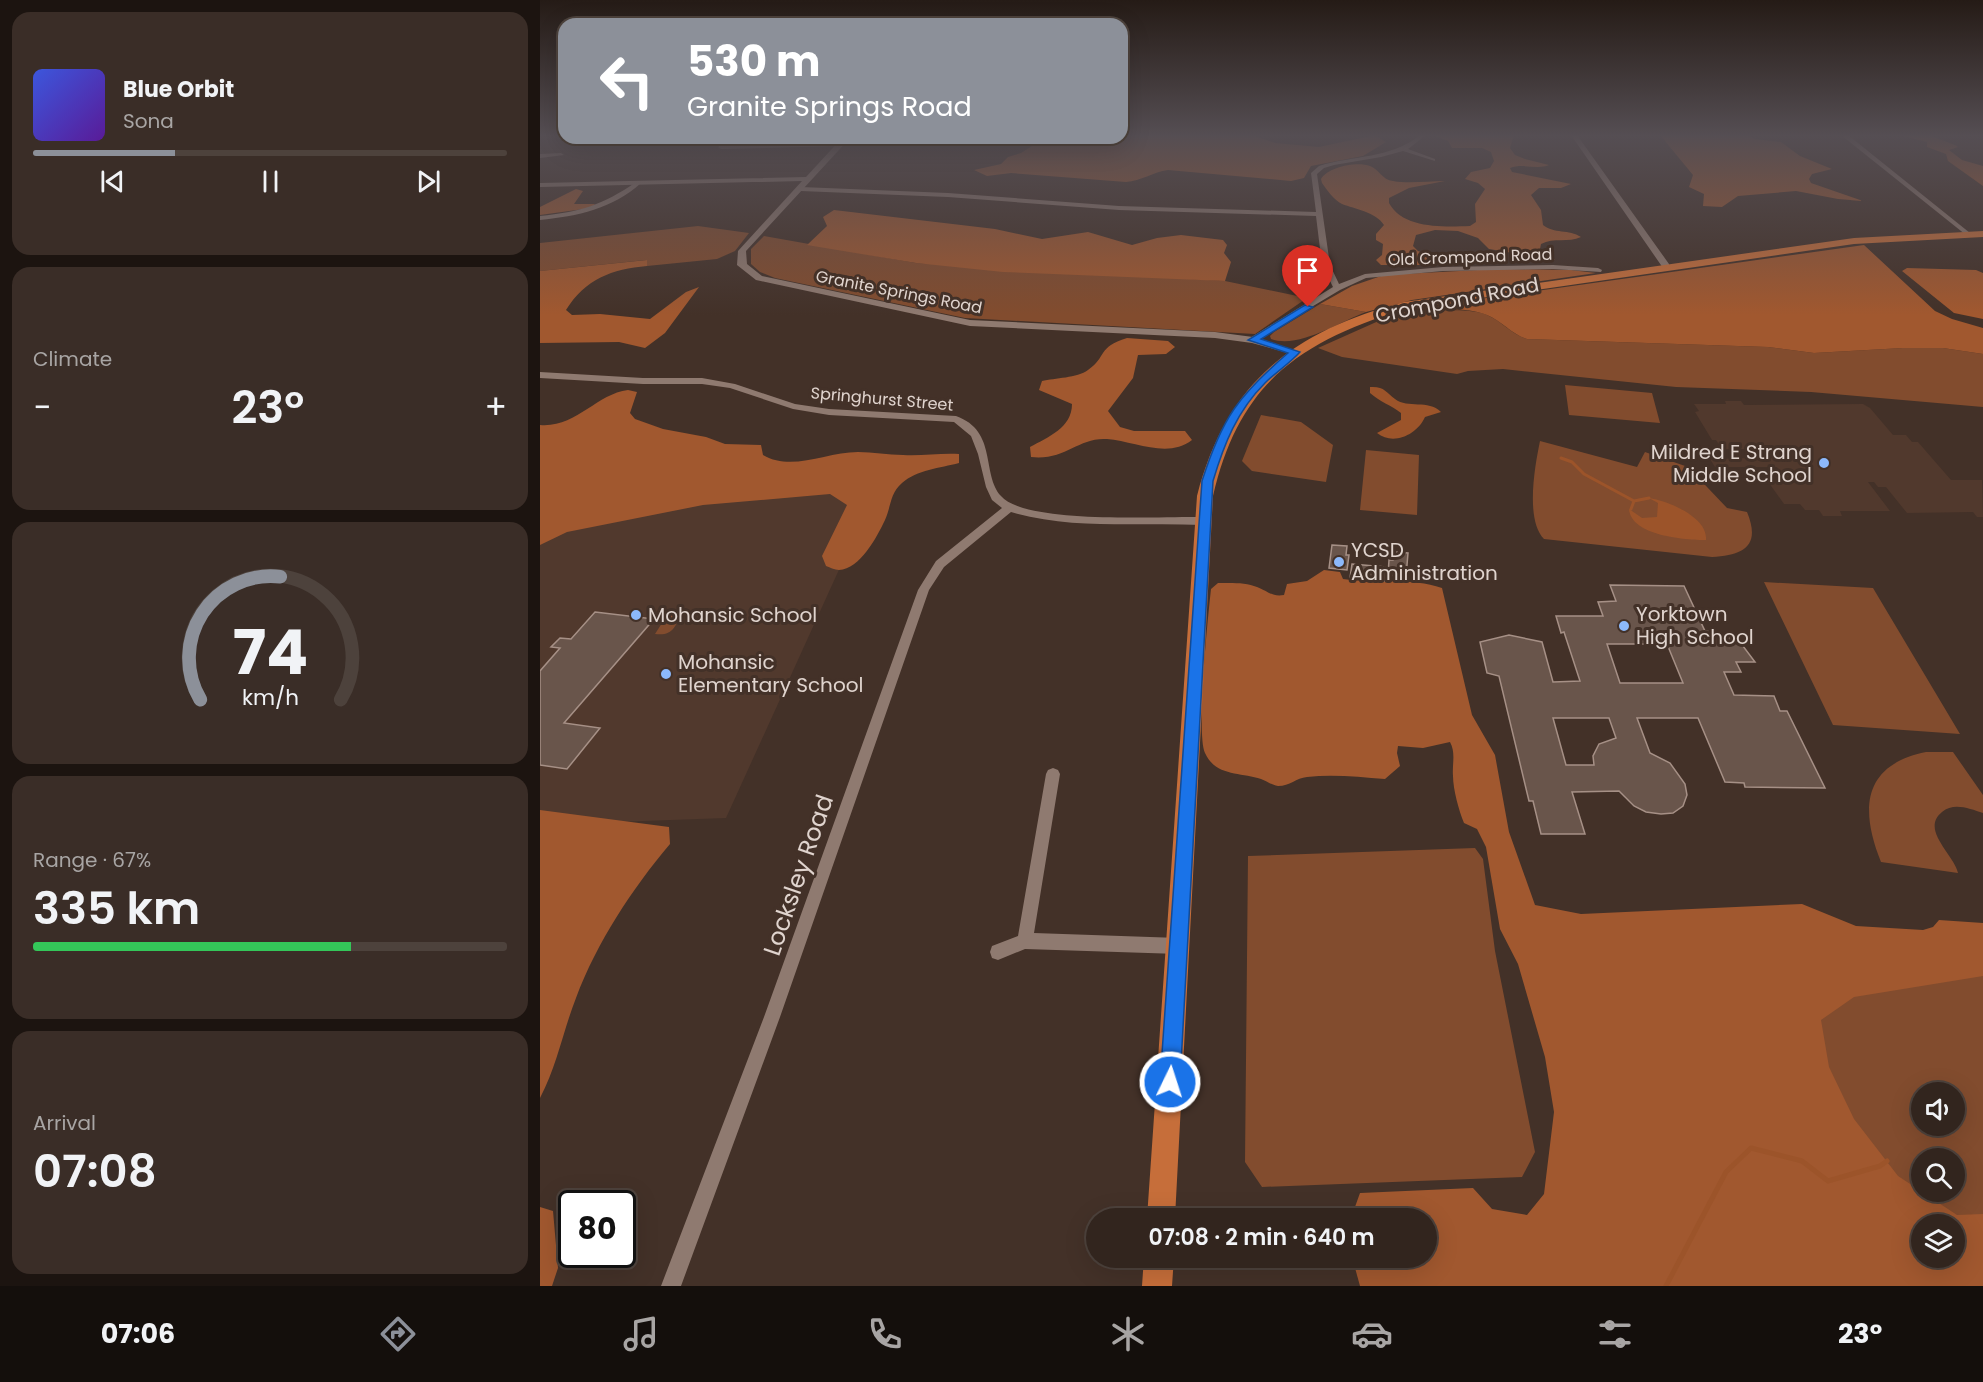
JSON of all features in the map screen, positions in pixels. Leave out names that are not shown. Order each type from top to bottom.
[{"type":"highway","name":"Crompond Road","points":[[1162,1208],[1203,521],[1210,467],[1227,426],[1248,395],[1295,352],[1344,326],[1404,306],[1666,266],[1854,241],[1983,234]]},
{"type":"highway","points":[[1157,1286],[1158,1268]]},
{"type":"street","points":[[540,218],[594,211],[622,195]]},
{"type":"street","name":"Granite Springs Road","points":[[795,195],[742,251],[742,265],[759,278],[970,323],[1215,335],[1253,340],[1295,352]]},
{"type":"street","points":[[948,195],[1119,208],[1318,214]]},
{"type":"street","points":[[1315,195],[1326,265],[1337,288]]},
{"type":"street","points":[[1616,195],[1666,266]]},
{"type":"street","points":[[1919,195],[1968,234]]},
{"type":"street","name":"Old Crompond Road","points":[[1253,340],[1337,288],[1365,276],[1401,271],[1553,267],[1598,270]]},
{"type":"street","name":"Springhurst Street","points":[[540,375],[643,381],[702,381],[732,386],[793,406],[829,412],[956,419],[969,425],[975,434],[982,449],[996,498],[1009,508]]},
{"type":"street","points":[[1009,508],[1041,517],[1203,521]]},
{"type":"street","name":"Locksley Road","points":[[671,1286],[772,1017],[924,590],[940,564],[1009,508]]},
{"type":"street","points":[[1025,941],[1053,774]]},
{"type":"street","points":[[998,952],[1025,941],[1179,946]]},
{"type":"shaded area","points":[[564,195],[580,195],[574,204],[595,204],[591,208],[540,215],[540,207]]},
{"type":"shaded area","points":[[1331,195],[1395,195],[1389,198],[1389,203],[1404,218],[1425,225],[1437,226],[1470,226],[1476,222],[1475,204],[1481,195],[1531,195],[1541,210],[1543,225],[1552,230],[1581,237],[1541,244],[1540,249],[1555,260],[1519,258],[1513,253],[1489,249],[1478,238],[1458,231],[1435,230],[1416,235],[1413,246],[1418,251],[1438,259],[1419,265],[1381,265],[1376,260],[1382,255],[1383,244],[1376,240],[1376,234],[1384,225],[1371,214],[1342,204]]},
{"type":"shaded area","points":[[1704,195],[1749,195],[1738,196],[1722,207],[1703,206]]},
{"type":"shaded area","points":[[1817,195],[1846,195],[1863,201]]},
{"type":"shaded area","points":[[834,210],[995,229],[1042,239],[1088,232],[1132,245],[1157,238],[1181,235],[1223,240],[1227,245],[1224,253],[1231,262],[1225,281],[1003,272],[916,263],[807,245],[827,226],[823,217]]},
{"type":"shaded area","points":[[698,226],[749,233],[735,251],[717,259],[647,266],[646,260],[540,271],[540,243]]},
{"type":"shaded area","points":[[764,236],[916,263],[1225,281],[1307,298],[1255,334],[965,318],[775,278],[760,272],[751,264],[751,249]]},
{"type":"shaded area","points":[[1864,245],[1935,311],[1952,319],[1983,328],[1983,354],[1943,348],[1814,353],[1768,347],[1527,339],[1487,315],[1476,312],[1452,309],[1392,315],[1458,302]]},
{"type":"shaded area","points":[[647,260],[647,266],[611,273],[591,283],[582,290],[566,310],[572,315],[600,314],[650,319],[686,292],[699,287],[665,333],[645,348],[619,342],[540,343],[540,271]]},
{"type":"shaded area","points":[[1907,268],[1976,270],[1983,273],[1983,319],[1954,313],[1902,271]]},
{"type":"shaded area","points":[[1497,269],[1571,270],[1596,273],[1412,300],[1366,312],[1320,304],[1352,286],[1384,275]]},
{"type":"shaded area","points":[[1320,304],[1366,312],[1306,337],[1282,341],[1271,339],[1270,336],[1274,332]]},
{"type":"shaded area","points":[[1427,311],[1473,311],[1493,318],[1527,339],[1768,347],[1814,353],[1943,348],[1983,354],[1983,407],[1811,392],[1676,387],[1503,369],[1457,374],[1342,357],[1318,348],[1392,315]]},
{"type":"shaded area","points":[[1127,338],[1168,341],[1175,347],[1166,354],[1138,355],[1133,378],[1108,411],[1120,427],[1134,431],[1185,431],[1192,440],[1183,445],[1162,449],[1117,440],[1097,439],[1053,456],[1031,457],[1030,447],[1058,431],[1071,412],[1072,404],[1039,390],[1042,381],[1083,373],[1098,361],[1111,345]]},
{"type":"shaded area","points":[[1565,385],[1652,393],[1660,423],[1569,415]]},
{"type":"shaded area","points":[[1370,387],[1382,389],[1400,402],[1430,406],[1441,412],[1425,417],[1416,429],[1404,437],[1390,439],[1383,437],[1377,433],[1401,420],[1401,413],[1370,393]]},
{"type":"shaded area","points":[[628,390],[637,392],[630,413],[635,419],[663,429],[706,437],[725,444],[761,445],[763,455],[774,460],[797,462],[858,452],[892,455],[959,454],[959,463],[922,472],[902,483],[895,491],[885,520],[867,551],[854,564],[839,570],[826,566],[822,556],[847,505],[830,494],[703,505],[567,532],[540,545],[540,425],[553,425],[564,421],[606,398]]},
{"type":"shaded area","name":"Mildred E Strang Middle School","points":[[1725,401],[1741,401],[1744,405],[1863,404],[1870,408],[1893,435],[1906,435],[1912,442],[1918,442],[1951,480],[1982,480],[1983,517],[1977,517],[1973,512],[1907,513],[1886,487],[1878,487],[1874,482],[1868,482],[1890,511],[1840,511],[1842,516],[1823,516],[1819,510],[1805,510],[1800,504],[1784,504],[1769,483],[1787,482],[1777,467],[1715,467],[1710,459],[1787,457],[1781,449],[1722,449],[1716,440],[1712,440],[1695,412],[1699,411],[1694,404],[1726,404]]},
{"type":"shaded area","points":[[1261,415],[1301,422],[1333,445],[1326,482],[1252,471],[1242,461]]},
{"type":"shaded area","points":[[1540,441],[1637,467],[1645,452],[1688,467],[1727,508],[1747,512],[1751,524],[1751,541],[1741,551],[1712,557],[1544,539],[1538,530],[1533,506],[1534,478]]},
{"type":"shaded area","points":[[1366,450],[1419,455],[1417,515],[1360,510]]},
{"type":"shaded area","name":"Mohansic Elementary School","points":[[883,473],[726,818],[588,823],[540,817],[540,532]]},
{"type":"shaded area","points":[[1649,498],[1676,507],[1694,517],[1701,524],[1706,540],[1661,535],[1639,525],[1632,518],[1629,509],[1642,518],[1657,517],[1658,503]]},
{"type":"shaded area","points":[[1324,570],[1340,572],[1343,579],[1418,583],[1442,588],[1472,715],[1495,755],[1509,832],[1535,905],[1581,914],[1802,904],[1856,926],[1923,930],[1933,927],[1939,920],[1983,923],[1983,976],[1854,997],[1821,1020],[1829,1067],[1854,1119],[1898,1176],[1911,1185],[1911,1202],[1937,1202],[1955,1214],[1911,1214],[1911,1268],[1965,1268],[1965,1215],[1983,1214],[1983,1286],[1360,1286],[1355,1268],[1437,1268],[1437,1208],[1355,1208],[1360,1193],[1473,1188],[1492,1209],[1527,1215],[1544,1194],[1554,1112],[1545,1057],[1518,964],[1500,929],[1486,847],[1477,829],[1464,823],[1458,806],[1450,742],[1423,748],[1398,746],[1400,766],[1385,779],[1317,776],[1278,786],[1261,779],[1222,770],[1210,761],[1205,753],[1202,700],[1211,589],[1218,583],[1243,584],[1253,585],[1273,594],[1284,595],[1287,584],[1307,581]]},
{"type":"shaded area","points":[[1764,582],[1873,588],[1960,734],[1833,725]]},
{"type":"shaded area","points":[[669,612],[682,613],[675,627],[666,634],[655,634]]},
{"type":"shaded area","points":[[1926,752],[1953,752],[1983,795],[1983,813],[1962,807],[1952,807],[1942,812],[1936,819],[1936,834],[1958,873],[1881,862],[1874,843],[1869,808],[1872,792],[1878,779],[1889,767],[1905,758]]},
{"type":"shaded area","points":[[540,810],[669,827],[670,844],[629,898],[594,957],[576,998],[551,1074],[540,1098]]},
{"type":"shaded area","points":[[1475,848],[1483,859],[1495,951],[1535,1152],[1522,1177],[1262,1187],[1245,1162],[1248,856]]},
{"type":"shaded area","points":[[1750,942],[1983,944],[1983,1286],[1897,1286]]},
{"type":"shaded area","points":[[540,1207],[553,1211],[558,1268],[552,1286],[540,1286]]},
{"type":"building","points":[[1332,545],[1347,546],[1346,555],[1349,555],[1347,570],[1329,568]]},
{"type":"building","points":[[1394,552],[1408,553],[1406,577],[1388,575],[1389,560],[1393,560]]},
{"type":"building","points":[[1352,564],[1385,567],[1384,581],[1350,578]]},
{"type":"building","name":"Yorktown High School","points":[[1610,585],[1684,586],[1705,631],[1724,634],[1740,642],[1755,662],[1736,662],[1741,672],[1724,672],[1734,695],[1774,696],[1780,711],[1787,711],[1825,788],[1745,787],[1744,783],[1725,782],[1698,718],[1637,718],[1650,753],[1670,763],[1685,784],[1687,795],[1683,806],[1673,813],[1661,814],[1646,812],[1634,806],[1619,791],[1572,792],[1585,834],[1541,834],[1533,801],[1529,801],[1499,676],[1487,673],[1480,642],[1509,635],[1542,642],[1553,682],[1580,681],[1564,632],[1561,633],[1556,616],[1603,616],[1598,602],[1616,601]],"holes":[[[1607,644],[1667,644],[1683,683],[1620,683]],[[1553,718],[1609,718],[1616,738],[1599,744],[1593,756],[1594,765],[1566,765]]]},
{"type":"building","name":"Mohansic Elementary School","points":[[595,612],[654,619],[564,723],[600,728],[567,769],[540,765],[540,671],[560,648],[551,647],[560,638],[571,639]]},
{"type":"waterway","points":[[1561,458],[1572,462],[1584,474],[1634,501]]},
{"type":"waterway","points":[[1634,501],[1649,498]]},
{"type":"waterway","points":[[1631,509],[1634,501]]},
{"type":"waterway","points":[[1666,1286],[1726,1172],[1751,1148],[1802,1161],[1828,1181],[1880,1166],[1887,1161]]},
{"type":"place","name":"Mildred E Strang Middle School","points":[[1824,463]]},
{"type":"place","name":"YCSD Administration","points":[[1339,562]]},
{"type":"place","name":"Mohansic School","points":[[636,615]]},
{"type":"place","name":"Yorktown High School","points":[[1624,626]]},
{"type":"place","name":"Mohansic Elementary School","points":[[666,674]]},
{"type":"route","points":[[1170,1082],[1205,496],[1210,467],[1220,441],[1237,409],[1260,382],[1295,352],[1253,340],[1308,307]]}]
